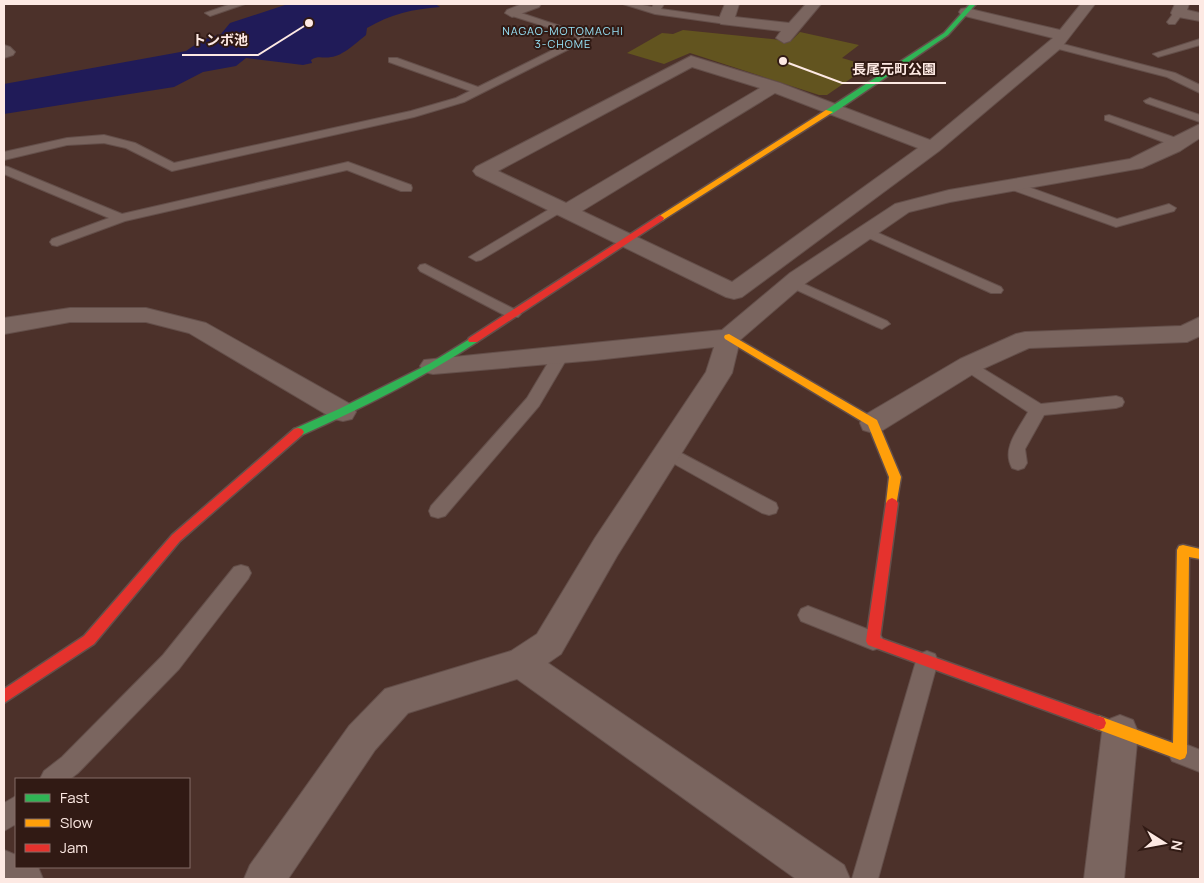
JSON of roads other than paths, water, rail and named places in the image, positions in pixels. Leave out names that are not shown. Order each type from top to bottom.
[{"type":"street","points":[[512,13],[534,4]]},
{"type":"street","points":[[732,4],[726,21],[788,33],[814,4]]},
{"type":"street","points":[[932,147],[774,87],[691,61],[483,171],[734,292],[932,147],[1060,40],[1088,4]]},
{"type":"street","points":[[4,697],[89,640],[176,538],[299,431],[343,412],[433,366],[624,240],[834,109],[946,34],[969,8],[1060,40]]},
{"type":"street","points":[[1177,13],[1200,18]]},
{"type":"street","points":[[562,210],[774,87]]},
{"type":"street","points":[[433,366],[561,355],[729,337],[793,283],[902,208],[949,196],[1135,164],[1200,130]]},
{"type":"street","points":[[4,326],[70,315],[146,315],[197,328],[343,412]]},
{"type":"street","points":[[873,423],[969,365],[1025,340],[1187,334],[1199,328]]},
{"type":"street","points":[[729,337],[873,423],[895,477],[873,641],[1190,757],[1183,550],[1200,554]]},
{"type":"street","points":[[264,879],[362,738],[396,700],[521,662],[548,644],[606,547],[719,373],[729,337]]},
{"type":"street","points":[[521,662],[830,879]]},
{"type":"street","points":[[1104,879],[1120,732]]},
{"type":"street","points":[[4,870],[23,879]]},
{"type":"lane","points":[[210,13],[240,4]]},
{"type":"lane","points":[[628,4],[657,7],[726,21]]},
{"type":"lane","points":[[4,156],[52,145],[104,139],[135,147],[172,167],[406,116],[460,100],[588,36],[512,13]]},
{"type":"lane","points":[[1060,40],[1171,75],[1190,83],[1200,90]]},
{"type":"lane","points":[[1158,54],[1200,42]]},
{"type":"lane","points":[[393,60],[480,91]]},
{"type":"lane","points":[[1150,101],[1200,119]]},
{"type":"lane","points":[[1109,118],[1178,143]]},
{"type":"lane","points":[[57,242],[120,218],[348,166],[406,188]]},
{"type":"lane","points":[[4,170],[120,218]]},
{"type":"lane","points":[[1012,185],[1116,223],[1169,208]]},
{"type":"lane","points":[[476,257],[562,210]]},
{"type":"lane","points":[[867,232],[996,290]]},
{"type":"lane","points":[[425,268],[513,314]]},
{"type":"lane","points":[[793,283],[882,324]]},
{"type":"lane","points":[[438,511],[533,402],[561,355]]},
{"type":"lane","points":[[969,365],[1038,410],[1116,402]]},
{"type":"lane","points":[[1018,463],[1016,448],[1038,410]]},
{"type":"lane","points":[[668,452],[769,508]]},
{"type":"lane","points":[[53,778],[70,765],[171,662],[241,573]]},
{"type":"lane","points":[[808,615],[873,641]]},
{"type":"lane","points":[[865,879],[927,661]]},
{"type":"lane","points":[[4,819],[15,809]]},
{"type":"place","name":"トンボ池","points":[[309,23]]},
{"type":"place","name":"長尾元町公園","points":[[783,61]]},
{"type":"district","name":"NAGAO-MOTOMACHI 3-CHOME","points":[[563,36]]}]
